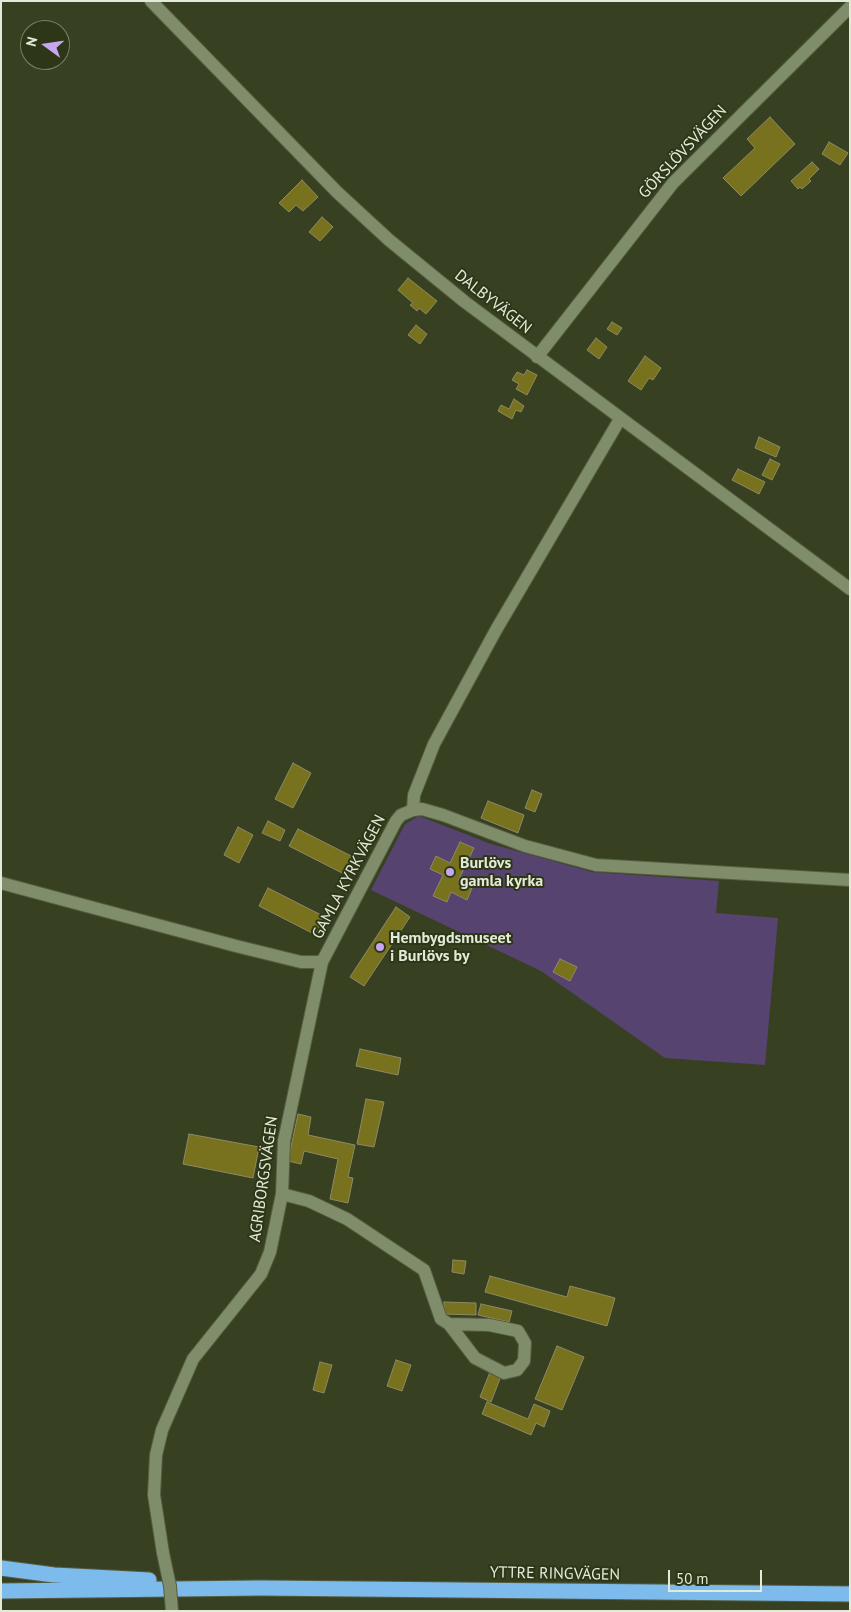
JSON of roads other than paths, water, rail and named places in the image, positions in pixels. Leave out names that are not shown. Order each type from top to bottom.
[{"type":"highway","points":[[1,1568],[54,1575],[261,1588]]},
{"type":"highway","points":[[1,1591],[261,1588]]},
{"type":"highway","name":"YTTRE RINGVÄGEN","points":[[261,1588],[850,1594]]},
{"type":"street","name":"DALBYVÄGEN","points":[[151,1],[345,199],[389,240],[465,302],[537,357],[850,588]]},
{"type":"street","name":"GÖRSLÖVSVÄGEN","points":[[537,357],[672,183],[850,7]]},
{"type":"street","points":[[620,419],[496,630],[434,744],[414,795],[413,810],[422,809],[443,815],[525,846],[596,865],[850,880]]},
{"type":"street","name":"GAMLA KYRKVÄGEN","points":[[1,883],[301,962],[322,962],[396,821],[401,815],[413,810]]},
{"type":"street","name":"AGRIBORGSVÄGEN","points":[[172,1611],[170,1586],[154,1495],[156,1455],[162,1430],[193,1360],[261,1274],[270,1252],[282,1194],[284,1141],[322,962]]},
{"type":"street","points":[[282,1194],[309,1201],[347,1219],[424,1270],[441,1319],[448,1324],[475,1358],[489,1367],[504,1372],[517,1370],[524,1361],[526,1343],[518,1331],[489,1326],[448,1324]]},
{"type":"place","name":"Burlövs gamla kyrka","points":[[450,872]]},
{"type":"place","name":"Hembygdsmuseet i Burlövs by","points":[[380,947]]}]
